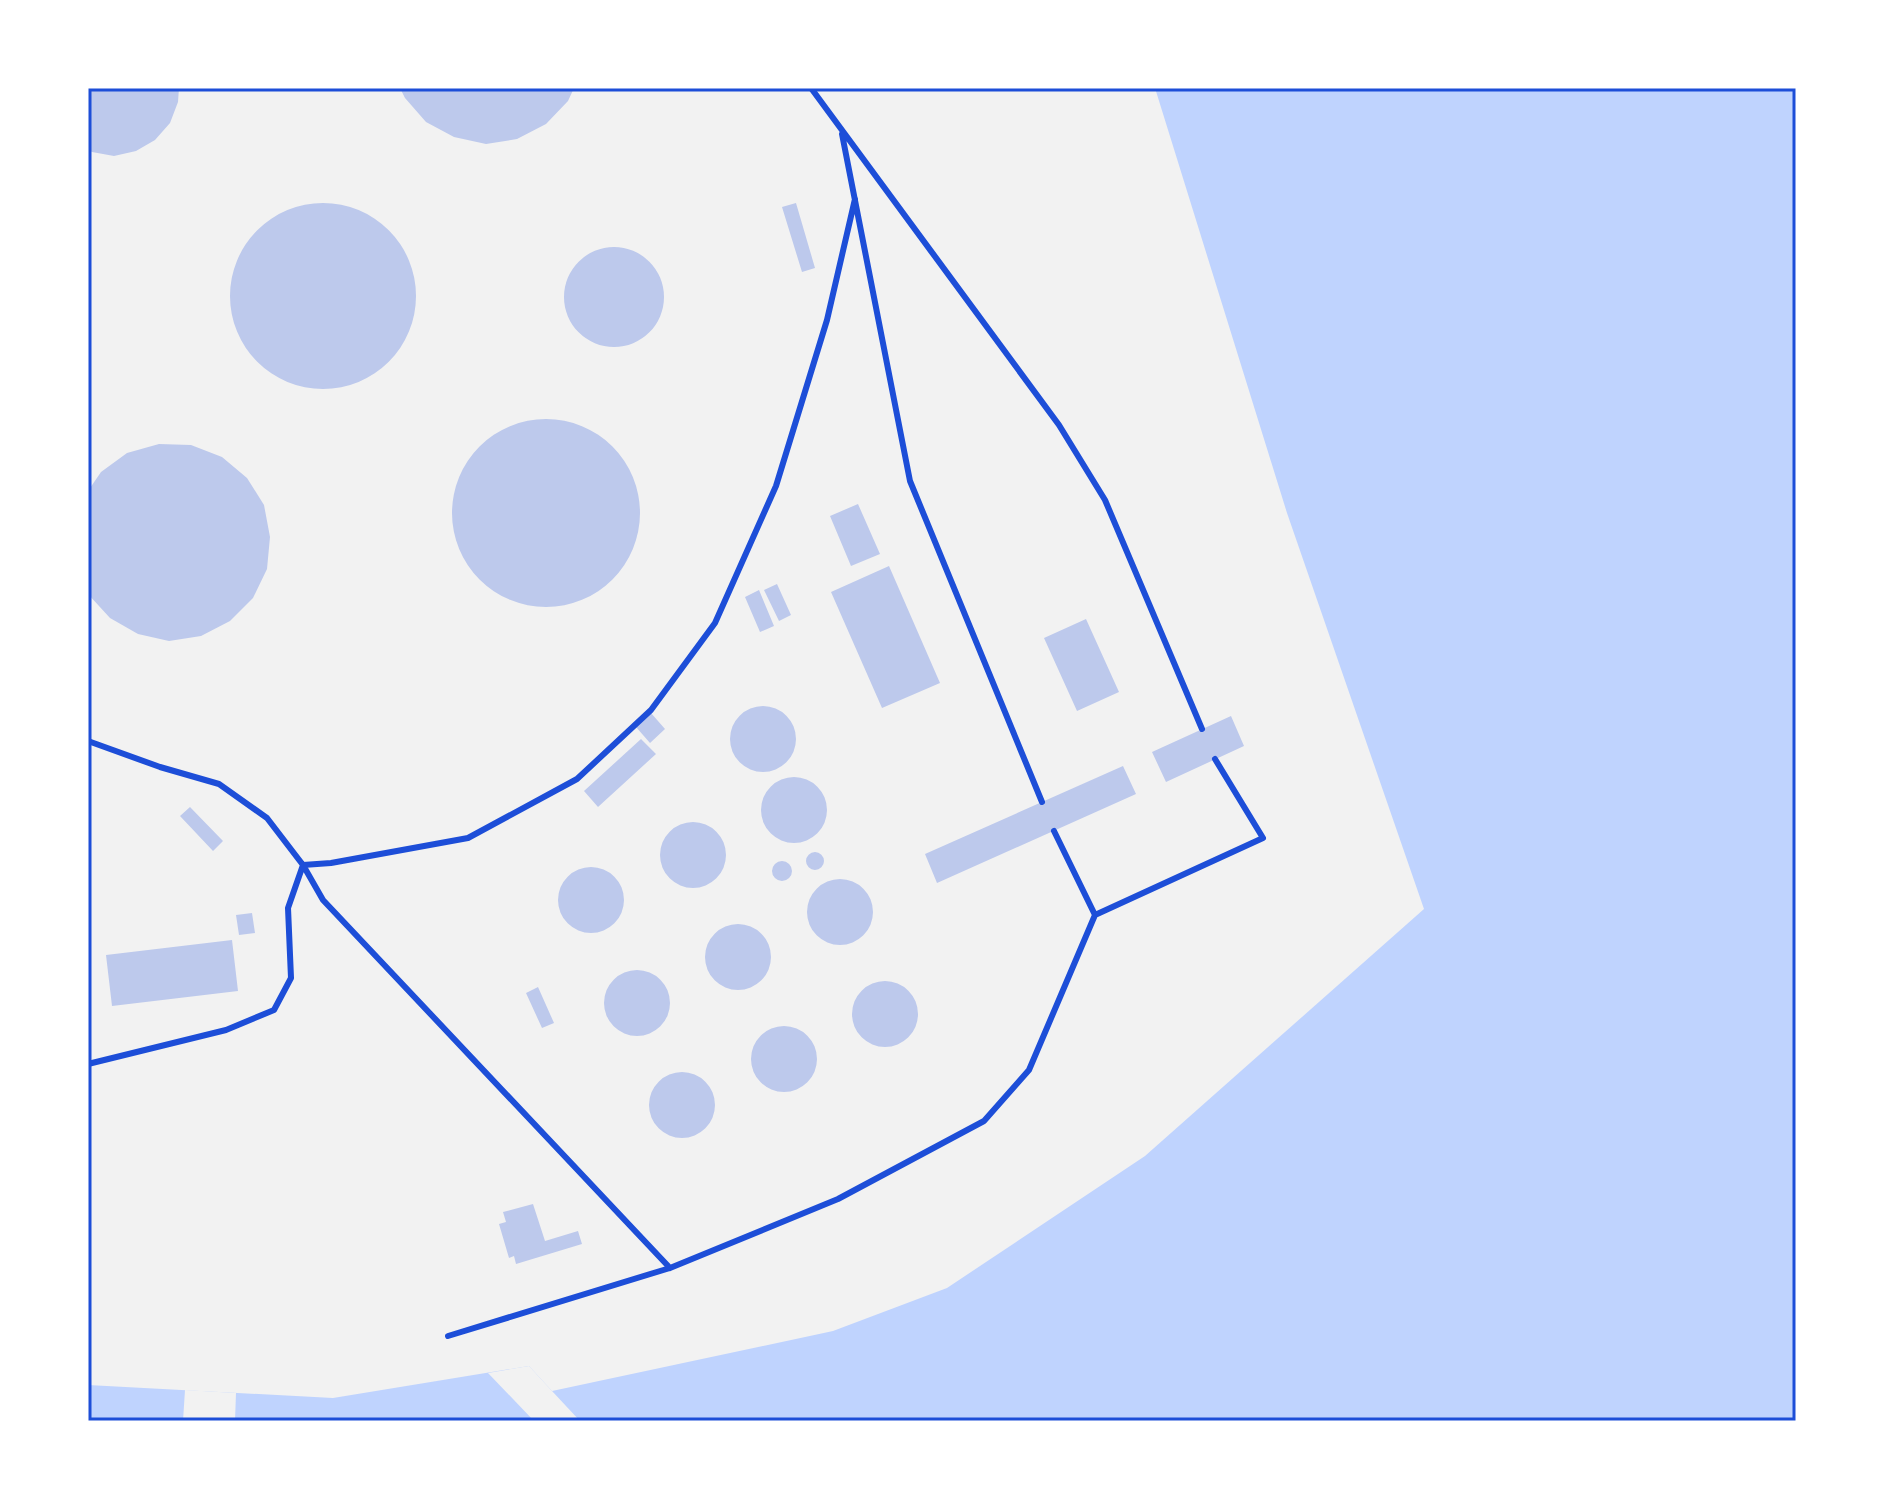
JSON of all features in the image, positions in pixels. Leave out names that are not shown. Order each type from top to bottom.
[{"type":"lane","points":[[811,88],[1059,425],[1105,500],[1202,729]]},
{"type":"lane","points":[[841,129],[910,481],[1042,802]]},
{"type":"lane","points":[[303,865],[331,863],[468,838],[577,779],[651,710],[715,623],[776,486],[827,320],[855,199]]},
{"type":"lane","points":[[88,741],[219,784],[267,818],[303,865],[323,900],[670,1268]]},
{"type":"lane","points":[[448,1336],[670,1268],[838,1199],[984,1121],[1029,1070],[1095,915],[1263,838],[1215,759]]},
{"type":"lane","points":[[1054,831],[1095,915]]},
{"type":"lane","points":[[88,1064],[226,1030],[274,1010],[291,978],[288,908],[303,865]]},
{"type":"water","points":[[1155,88],[1796,88],[1796,1421],[88,1421],[88,1385],[333,1398],[529,1366],[552,1391],[833,1331],[947,1288],[1145,1156],[1424,909],[1287,513]]},
{"type":"pier","points":[[529,1366],[580,1421],[534,1421],[488,1373]]},
{"type":"pier","points":[[185,1390],[236,1393],[235,1421],[183,1421]]},
{"type":"building","points":[[88,88],[179,88],[178,102],[170,123],[155,140],[136,151],[114,156],[88,150]]},
{"type":"building","points":[[400,88],[574,88],[568,101],[546,124],[517,139],[486,144],[454,137],[426,122]]},
{"type":"building","points":[[323,203],[341,204],[359,210],[389,230],[409,260],[415,278],[415,314],[409,332],[389,362],[359,382],[341,388],[323,389],[305,388],[287,382],[257,362],[237,332],[231,314],[230,296],[231,278],[237,260],[257,230],[287,210],[305,204]]},
{"type":"building","points":[[796,203],[815,268],[802,272],[782,207]]},
{"type":"building","points":[[614,247],[633,250],[650,261],[661,278],[664,297],[661,316],[650,333],[633,344],[614,347],[595,344],[578,333],[567,316],[564,297],[567,278],[578,261],[595,250]]},
{"type":"building","points":[[546,419],[564,420],[582,426],[613,446],[633,477],[639,495],[639,531],[633,549],[613,580],[582,600],[564,606],[546,607],[528,606],[510,600],[479,580],[459,549],[453,531],[452,513],[453,495],[459,477],[479,446],[510,426],[528,420]]},
{"type":"building","points":[[159,444],[191,445],[222,457],[247,478],[264,505],[270,537],[267,569],[253,598],[230,621],[201,636],[169,641],[138,634],[110,618],[88,594],[88,491],[101,472],[127,453]]},
{"type":"building","points":[[858,504],[880,554],[851,566],[830,516]]},
{"type":"building","points":[[889,566],[940,683],[882,708],[831,592]]},
{"type":"building","points":[[777,584],[791,615],[779,621],[764,590]]},
{"type":"building","points":[[759,590],[774,626],[760,632],[745,597]]},
{"type":"building","points":[[1086,619],[1119,692],[1077,711],[1044,638]]},
{"type":"building","points":[[763,706],[776,708],[786,716],[794,726],[794,752],[786,762],[776,770],[763,772],[750,770],[740,762],[732,752],[730,739],[732,726],[740,716],[750,708]]},
{"type":"building","points":[[651,713],[665,729],[650,743],[636,727]]},
{"type":"building","points":[[1231,716],[1244,746],[1166,782],[1152,752]]},
{"type":"building","points":[[641,739],[656,754],[598,807],[584,791]]},
{"type":"building","points":[[1123,766],[1136,794],[937,883],[925,854]]},
{"type":"building","points":[[794,777],[807,779],[817,787],[825,797],[825,823],[817,833],[807,841],[794,843],[781,841],[771,833],[763,823],[761,810],[763,797],[771,787],[781,779]]},
{"type":"building","points":[[190,807],[223,841],[213,851],[180,816]]},
{"type":"building","points":[[693,822],[706,825],[716,832],[723,842],[726,855],[723,868],[716,878],[706,885],[693,888],[680,885],[670,878],[663,868],[660,855],[663,842],[670,832],[680,825]]},
{"type":"building","points":[[815,852],[824,861],[815,870],[806,861]]},
{"type":"building","points":[[778,861],[786,861],[792,871],[786,881],[778,881],[772,875],[772,867]]},
{"type":"building","points":[[591,867],[604,870],[614,877],[621,887],[624,900],[621,913],[614,923],[604,930],[591,933],[578,930],[568,923],[561,913],[558,900],[561,887],[568,877],[578,870]]},
{"type":"building","points":[[840,879],[853,882],[863,889],[870,899],[873,912],[870,925],[863,935],[853,942],[840,945],[827,942],[817,935],[810,925],[807,912],[810,899],[817,889],[827,882]]},
{"type":"building","points":[[252,913],[255,933],[239,935],[236,915]]},
{"type":"building","points":[[738,924],[751,927],[761,934],[768,944],[771,957],[768,970],[761,980],[751,987],[738,990],[725,987],[715,980],[708,970],[705,957],[708,944],[715,934],[725,927]]},
{"type":"building","points":[[232,940],[238,991],[112,1006],[106,955]]},
{"type":"building","points":[[637,970],[650,973],[660,980],[667,990],[670,1003],[667,1016],[660,1026],[650,1033],[637,1036],[624,1033],[614,1026],[607,1016],[604,1003],[607,990],[614,980],[624,973]]},
{"type":"building","points":[[885,981],[898,984],[908,991],[915,1001],[918,1014],[915,1027],[908,1037],[898,1044],[885,1047],[872,1044],[862,1037],[855,1027],[852,1014],[855,1001],[862,991],[872,984]]},
{"type":"building","points":[[538,987],[554,1023],[542,1028],[526,993]]},
{"type":"building","points":[[784,1026],[797,1029],[807,1036],[814,1046],[817,1059],[814,1072],[807,1082],[797,1089],[784,1092],[771,1089],[761,1082],[754,1072],[751,1059],[754,1046],[761,1036],[771,1029]]},
{"type":"building","points":[[676,1072],[688,1072],[700,1077],[710,1087],[715,1105],[713,1118],[700,1133],[688,1138],[676,1138],[664,1133],[654,1123],[649,1111],[649,1099],[654,1087],[664,1077]]},
{"type":"building","points":[[533,1204],[545,1241],[578,1231],[582,1244],[516,1264],[514,1256],[509,1258],[499,1224],[506,1222],[503,1212]]}]
